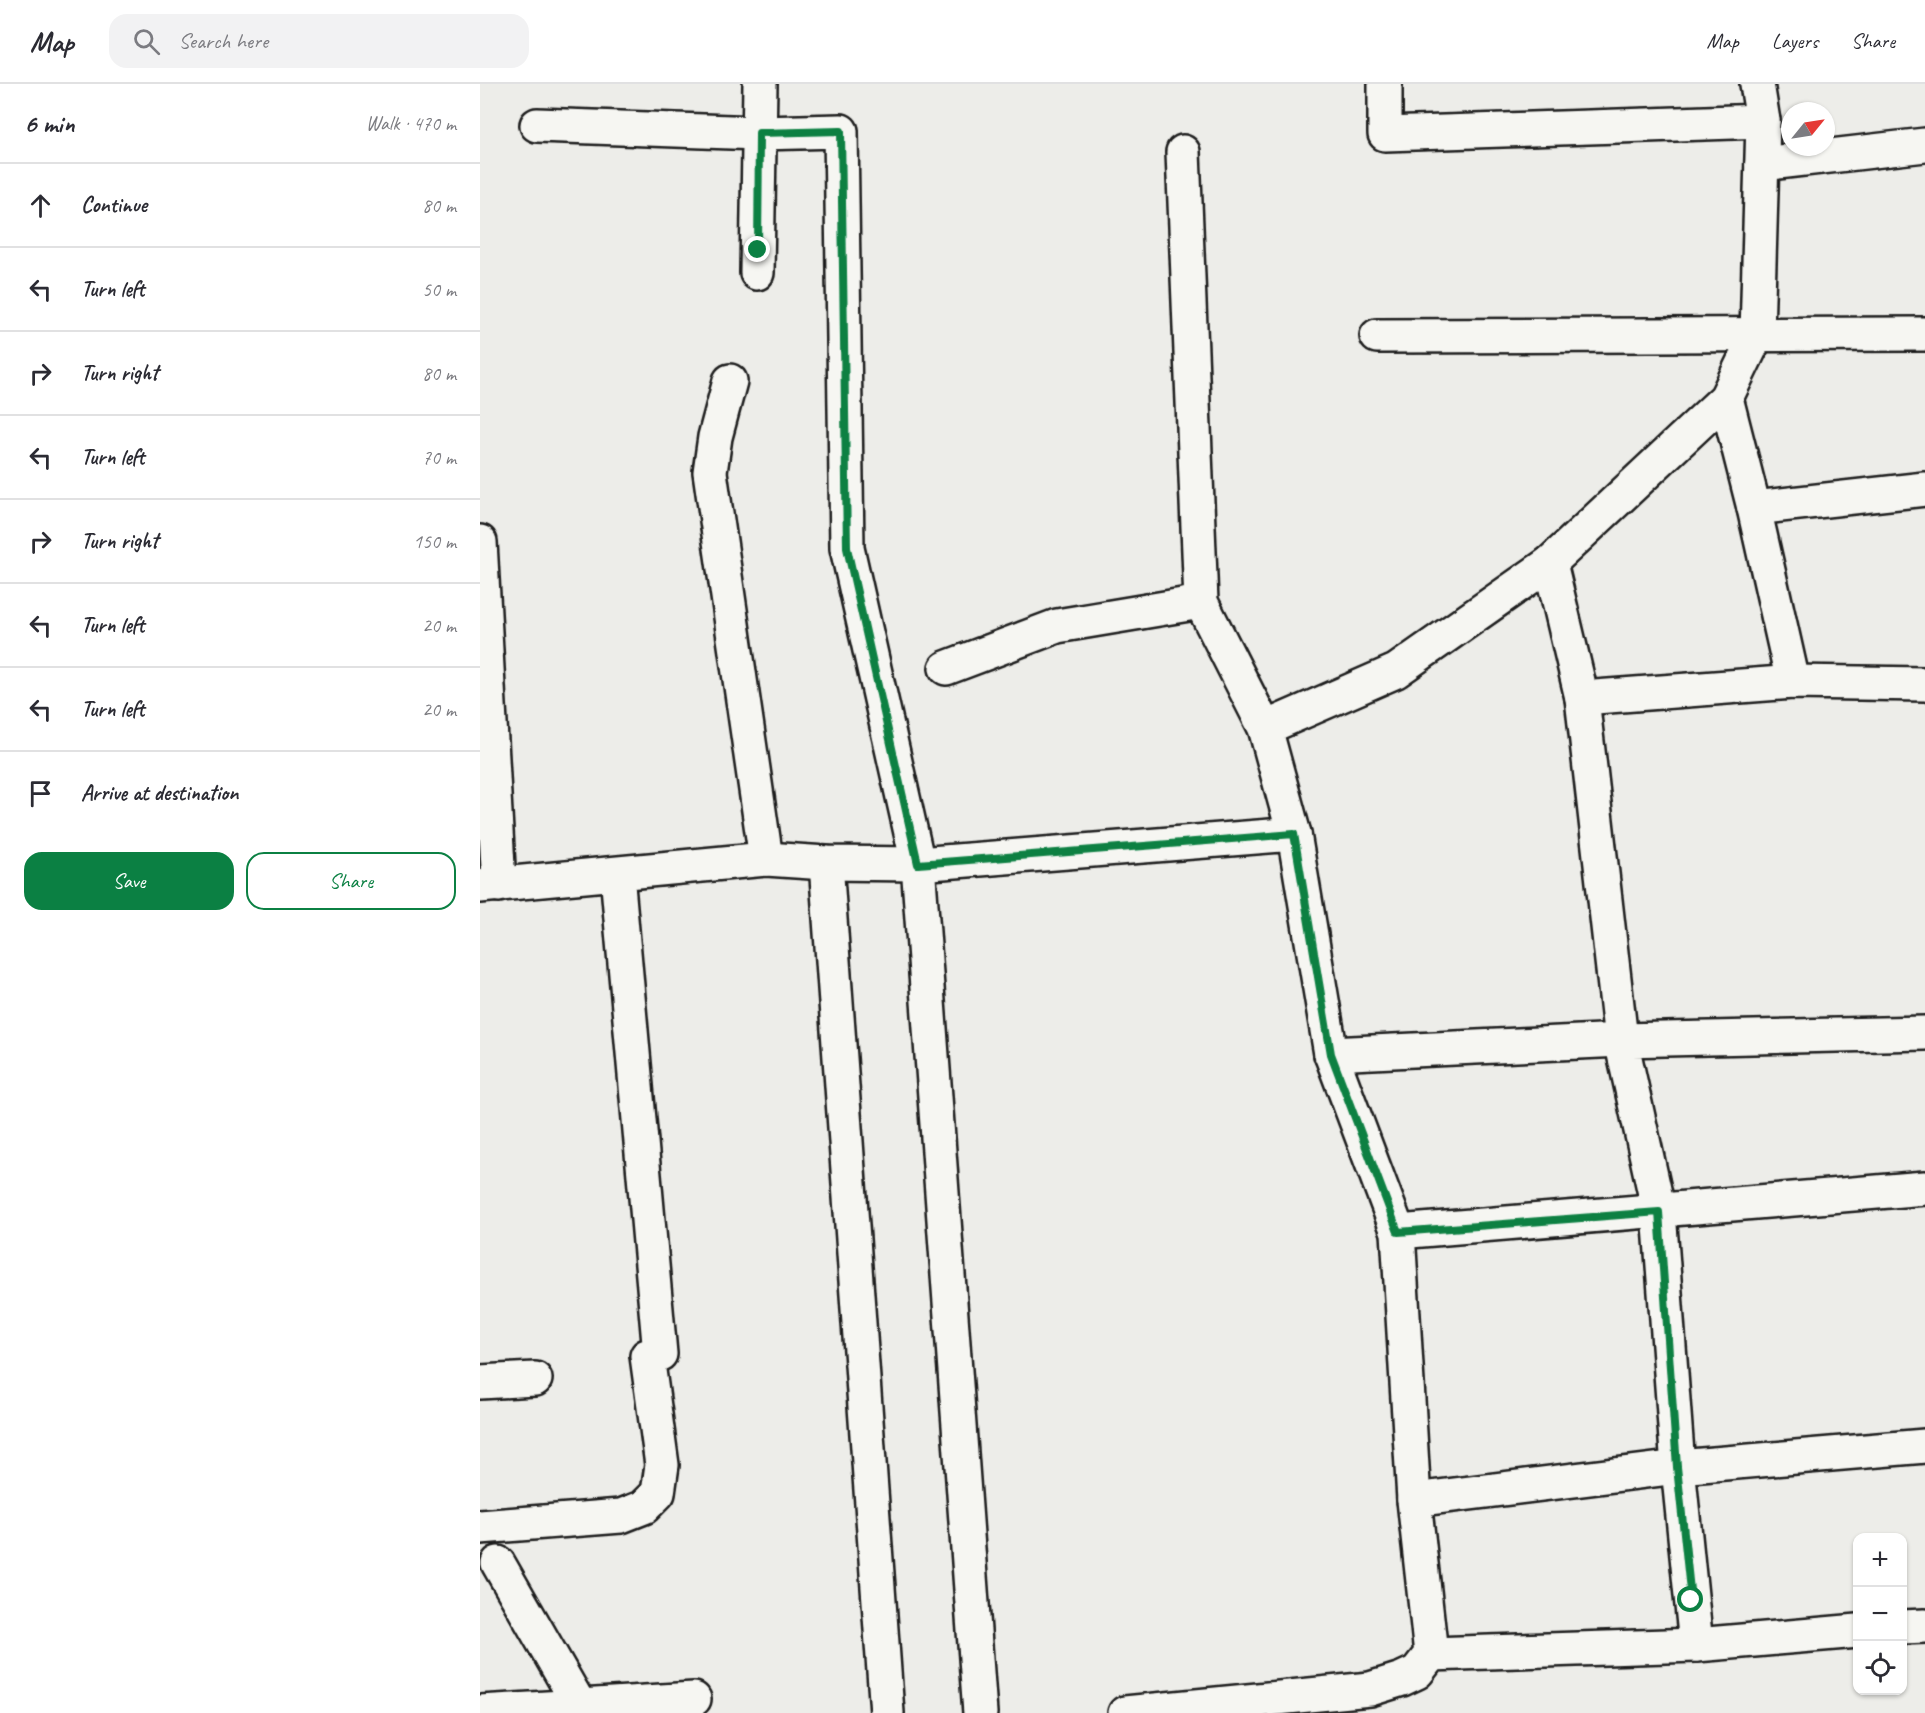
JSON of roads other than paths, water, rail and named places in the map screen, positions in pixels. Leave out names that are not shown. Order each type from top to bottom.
[{"type":"street","points":[[757,273],[760,84]]},
{"type":"street","points":[[1385,84],[1385,134],[1763,121]]},
{"type":"street","points":[[1265,728],[1396,671],[1550,563],[1725,398],[1757,334],[1763,121],[1757,84]]},
{"type":"street","points":[[537,125],[759,133],[841,131],[847,548],[918,864],[980,1713]]},
{"type":"street","points":[[1762,164],[1925,145]]},
{"type":"street","points":[[1125,1713],[1370,1689],[1417,1672],[1431,1654],[1414,1500],[1398,1232],[1331,1054],[1294,834],[1265,728],[1201,602],[1184,152]]},
{"type":"street","points":[[1377,336],[1925,334]]},
{"type":"street","points":[[730,381],[710,472],[766,859]]},
{"type":"street","points":[[1725,398],[1754,508],[1793,682]]},
{"type":"street","points":[[1754,508],[1925,489]]},
{"type":"street","points":[[480,542],[489,886],[766,859],[826,863],[918,864],[1294,834]]},
{"type":"street","points":[[1550,563],[1582,698],[1621,1040],[1659,1212],[1677,1467],[1696,1645]]},
{"type":"street","points":[[946,668],[1057,626],[1201,602]]},
{"type":"street","points":[[1582,698],[1793,682],[1925,684]]},
{"type":"street","points":[[826,863],[887,1713]]},
{"type":"street","points":[[480,1527],[621,1516],[645,1507],[658,1493],[662,1465],[616,873]]},
{"type":"street","points":[[1331,1054],[1621,1040],[1925,1033]]},
{"type":"street","points":[[1398,1232],[1925,1188]]},
{"type":"street","points":[[480,1382],[535,1379]]},
{"type":"street","points":[[1414,1500],[1677,1467],[1925,1446]]},
{"type":"street","points":[[498,1563],[599,1708]]},
{"type":"street","points":[[1907,1628],[1925,1626]]},
{"type":"street","points":[[1431,1654],[1696,1645],[1853,1631]]},
{"type":"street","points":[[480,1712],[599,1708],[694,1699]]}]
